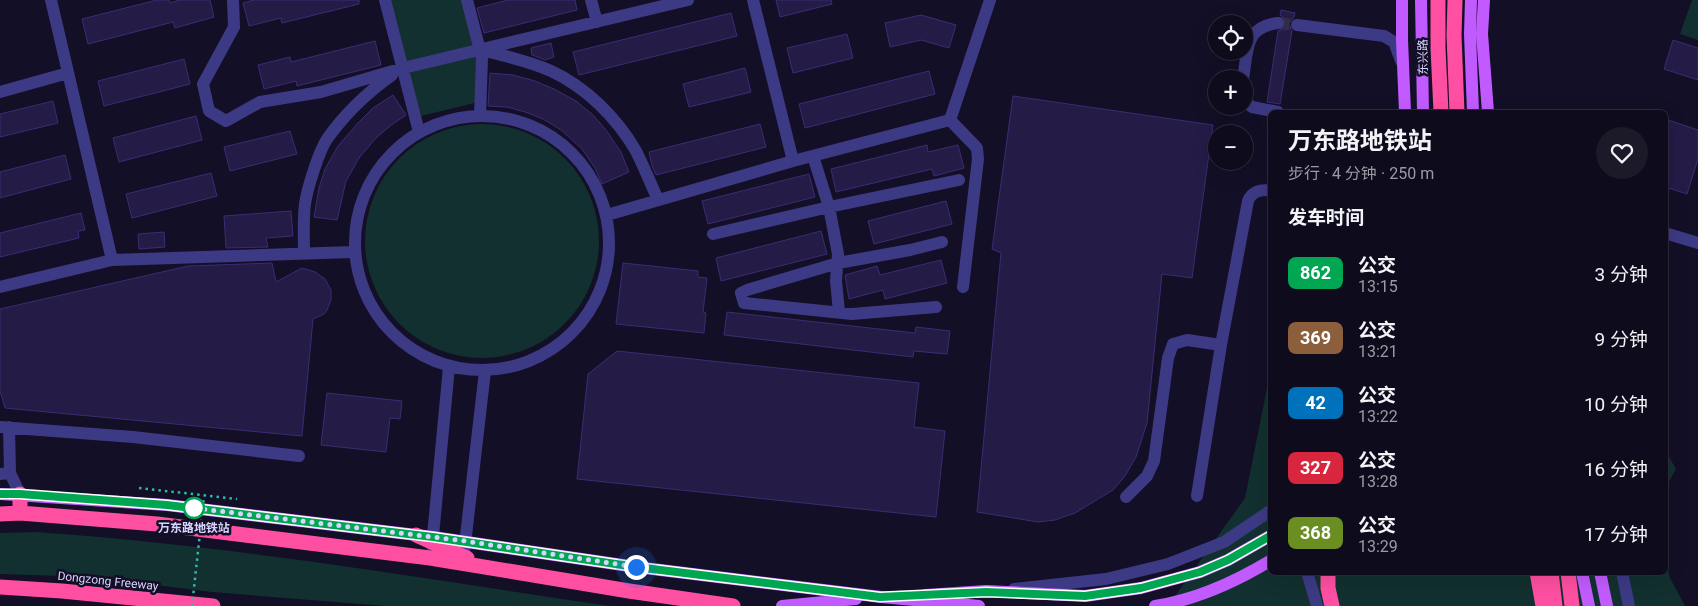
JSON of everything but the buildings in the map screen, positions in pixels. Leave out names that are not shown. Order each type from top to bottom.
[{"type":"highway","name":"东兴路","points":[[1438,0],[1441,110]]},
{"type":"highway","points":[[1455,0],[1454,44],[1457,110]]},
{"type":"highway","points":[[20,494],[20,513]]},
{"type":"highway","points":[[0,514],[20,513],[157,524],[430,558],[463,560],[484,566],[629,591],[733,606]]},
{"type":"highway","points":[[416,535],[433,539],[463,560]]},
{"type":"highway","points":[[1328,575],[1328,588],[1332,606]]},
{"type":"highway","points":[[1538,575],[1543,606]]},
{"type":"highway","points":[[1552,575],[1555,606]]},
{"type":"highway","points":[[1568,575],[1572,606]]},
{"type":"highway","name":"Dongzong Freeway","points":[[0,587],[62,591],[213,606]]},
{"type":"main road","points":[[1402,0],[1406,110]]},
{"type":"main road","points":[[1421,0],[1424,110]]},
{"type":"main road","points":[[1471,0],[1470,34],[1473,110]]},
{"type":"main road","points":[[1484,0],[1482,34],[1488,110]]},
{"type":"main road","points":[[0,494],[167,505],[416,535]]},
{"type":"main road","points":[[782,606],[880,597],[986,592],[1085,596],[1141,588],[1200,572],[1228,560],[1268,537]]},
{"type":"main road","points":[[433,539],[465,541],[636,567],[880,597],[979,606]]},
{"type":"main road","points":[[1155,606],[1204,593],[1268,562]]},
{"type":"main road","points":[[1583,575],[1589,606]]},
{"type":"main road","points":[[1601,575],[1607,606]]},
{"type":"main road","points":[[0,596],[28,589]]},
{"type":"street","points":[[51,0],[112,260]]},
{"type":"street","points":[[233,0],[234,27],[203,84],[209,111],[226,121],[260,102],[321,92],[403,68],[688,0]]},
{"type":"street","points":[[385,0],[419,132]]},
{"type":"street","points":[[467,0],[482,58],[480,116]]},
{"type":"street","points":[[591,0],[597,22]]},
{"type":"street","points":[[753,0],[793,161]]},
{"type":"street","points":[[950,120],[990,0]]},
{"type":"street","points":[[1245,70],[1251,36],[1259,28],[1278,22]]},
{"type":"street","points":[[1297,25],[1390,38],[1394,42],[1404,71]]},
{"type":"street","points":[[479,50],[517,59],[552,71],[586,91],[611,116],[636,151],[658,200]]},
{"type":"street","points":[[304,254],[305,203],[314,170],[326,141],[353,108],[380,83],[403,68]]},
{"type":"street","points":[[0,92],[68,73]]},
{"type":"street","points":[[1253,107],[1268,110]]},
{"type":"street","points":[[463,116],[480,116],[501,116],[538,128],[570,149],[593,179],[607,215],[610,252],[601,289],[583,321],[556,347],[522,364],[485,371],[449,367],[420,355],[394,336],[373,312],[360,283],[354,252],[356,214],[371,178],[395,149],[426,127],[463,116]]},
{"type":"street","points":[[607,215],[793,161],[950,120]]},
{"type":"street","points":[[950,120],[977,148],[978,158],[963,286]]},
{"type":"street","points":[[813,156],[829,207],[838,254],[836,281],[839,312]]},
{"type":"street","points":[[713,234],[829,207],[959,180]]},
{"type":"street","points":[[1197,496],[1221,345],[1248,202],[1250,196],[1255,192],[1268,190]]},
{"type":"street","points":[[1668,227],[1698,236]]},
{"type":"street","points":[[1668,233],[1698,243]]},
{"type":"street","points":[[936,307],[852,314],[744,303],[742,292],[838,263],[910,250],[942,242]]},
{"type":"street","points":[[0,287],[112,260],[354,252]]},
{"type":"street","points":[[1126,497],[1146,476],[1154,461],[1168,358],[1173,344],[1187,340],[1221,345]]},
{"type":"street","points":[[430,558],[449,367]]},
{"type":"street","points":[[463,560],[485,371]]},
{"type":"street","points":[[20,494],[5,473],[4,427],[133,437],[299,456]]},
{"type":"street","points":[[986,592],[1106,579],[1168,564],[1224,542],[1268,511]]},
{"type":"street","points":[[1307,575],[1317,606]]},
{"type":"street","points":[[1623,575],[1629,606]]},
{"type":"path","points":[[139,488],[238,499]]},
{"type":"path","points":[[192,606],[204,496]]},
{"type":"green space","points":[[389,0],[464,0],[482,69],[483,101],[421,116]]},
{"type":"green space","points":[[1692,0],[1698,0],[1698,40],[1680,34]]},
{"type":"green space","points":[[482,124],[505,126],[527,133],[547,144],[565,158],[579,176],[590,196],[597,218],[599,241],[597,264],[590,286],[579,306],[565,324],[547,338],[527,349],[505,356],[482,358],[459,356],[437,349],[417,338],[399,324],[385,306],[374,286],[367,264],[365,241],[367,218],[374,196],[385,176],[399,158],[417,144],[437,133],[459,126]]},
{"type":"green space","points":[[1268,383],[1268,575],[1668,575],[1668,569],[1670,578],[1685,606],[1168,606],[1245,498]]},
{"type":"green space","points":[[1668,455],[1676,469],[1668,484]]},
{"type":"green space","points":[[35,532],[179,545],[251,554],[610,606],[385,606],[212,592],[91,577],[0,574],[0,533]]},
{"type":"tunnel","points":[[1278,23],[1297,25]]},
{"type":"bus line","name":"862","points":[[0,494],[167,505],[465,541],[636,567],[880,597],[986,592],[1085,596],[1141,588],[1200,572],[1228,560],[1268,538]]},
{"type":"place","name":"万东路地铁站","points":[[194,508]]},
{"type":"route","points":[[194,508],[186,507],[465,541],[636,567]]}]
